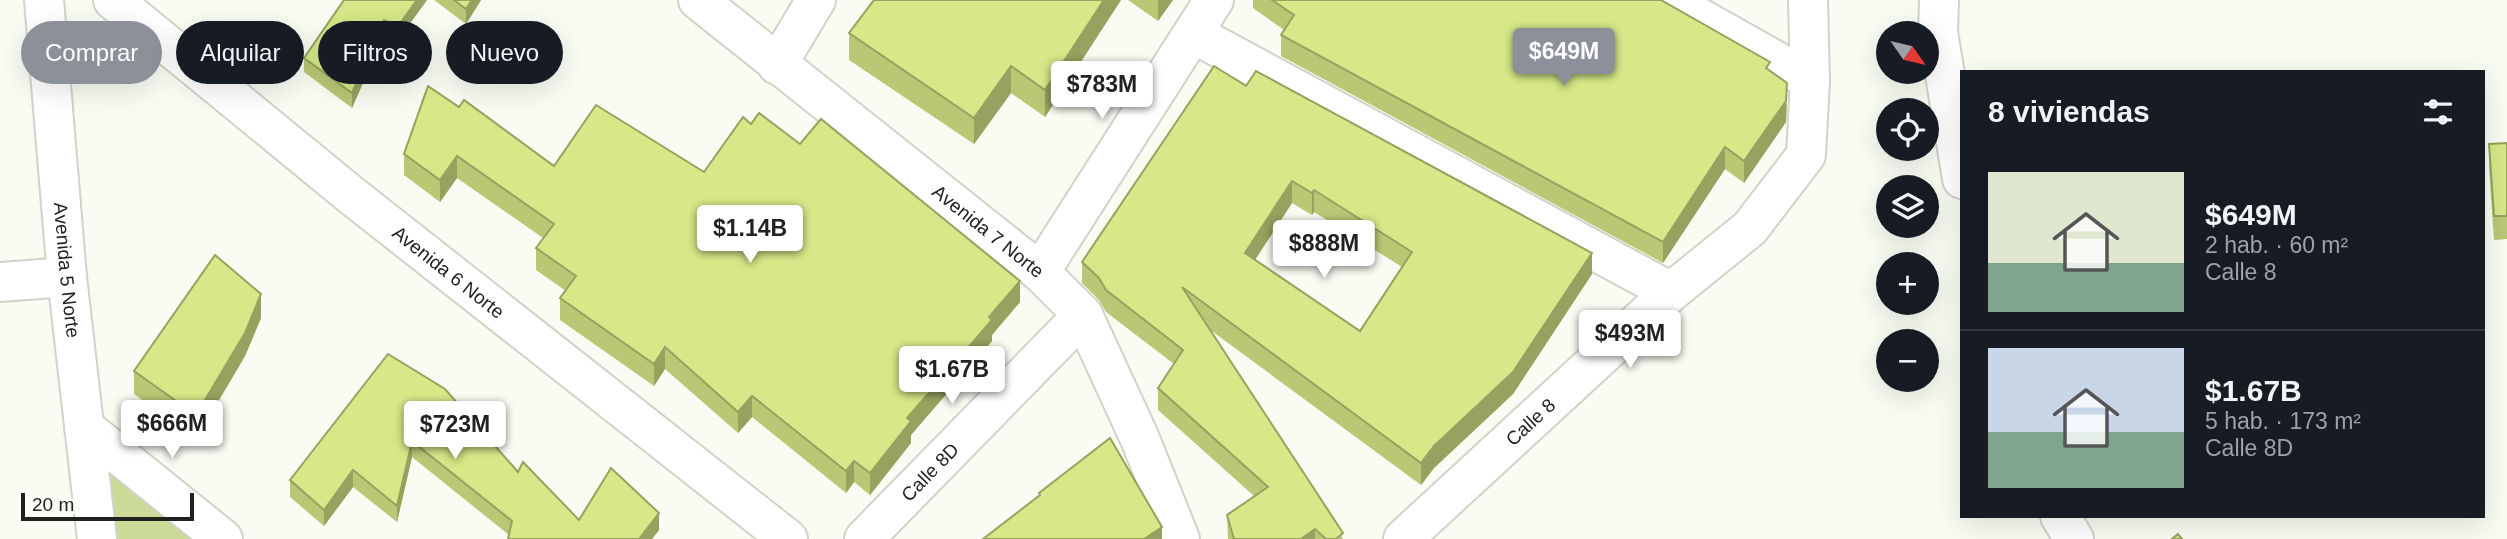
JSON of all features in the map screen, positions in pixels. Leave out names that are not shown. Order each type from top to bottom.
[{"type":"street","name":"Avenida 5 Norte","points":[[44,0],[67,277],[97,539]]},
{"type":"street","name":"Avenida 6 Norte","points":[[113,0],[351,195],[788,539]]},
{"type":"street","name":"Avenida 7 Norte","points":[[698,0],[1040,272],[1083,315],[1140,439],[1180,539]]},
{"type":"street","points":[[778,65],[816,0]]},
{"type":"street","points":[[1040,272],[1214,0]]},
{"type":"street","points":[[1668,0],[1810,80]]},
{"type":"street","points":[[1808,0],[1810,80]]},
{"type":"street","points":[[1938,0],[1938,32],[1960,167]]},
{"type":"street","points":[[1194,34],[1671,292]]},
{"type":"street","name":"Calle 8","points":[[1403,539],[1671,292],[1750,228],[1805,155],[1810,80]]},
{"type":"street","points":[[0,282],[67,277]]},
{"type":"street","name":"Calle 8D","points":[[864,539],[1083,315]]},
{"type":"street","points":[[84,427],[223,539]]},
{"type":"street","points":[[2061,518],[2074,539]]},
{"type":"green space","points":[[108,472],[192,539],[118,539]]},
{"type":"building","points":[[344,0],[417,0],[402,21],[330,21]]},
{"type":"building","points":[[454,0],[472,0],[466,9]]},
{"type":"building","points":[[874,0],[1104,0],[1045,90],[1011,66],[974,118],[849,33]]},
{"type":"building","points":[[1272,0],[1661,0],[1770,62],[1766,68],[1787,83],[1786,101],[1744,161],[1725,147],[1663,242],[1281,35],[1294,15]]},
{"type":"building","points":[[318,38],[318,68],[304,58]]},
{"type":"building","points":[[1214,66],[1246,86],[1256,71],[1592,253],[1513,372],[1434,446],[1421,463],[1182,287],[1343,533],[1336,539],[1326,539],[1315,529],[1301,539],[1234,539],[1227,515],[1268,487],[1158,388],[1183,350],[1106,290],[1099,278],[1082,262]],"holes":[[[1292,181],[1312,193],[1314,190],[1412,252],[1360,331],[1245,253]]]},
{"type":"building","points":[[340,84],[356,84],[352,93]]},
{"type":"building","points":[[428,86],[459,107],[464,100],[554,166],[596,105],[704,172],[743,117],[751,124],[759,113],[800,144],[821,119],[1020,281],[989,317],[992,320],[907,418],[911,421],[870,473],[854,461],[846,471],[752,396],[738,412],[665,347],[654,364],[560,298],[576,276],[536,248],[554,224],[457,156],[440,180],[404,154]]},
{"type":"building","points":[[2507,143],[2507,216],[2494,216],[2489,144]]},
{"type":"building","points":[[215,255],[261,294],[245,333],[196,415],[134,371]]},
{"type":"building","points":[[388,354],[445,389],[518,472],[523,462],[579,520],[611,468],[659,513],[639,539],[508,539],[512,521],[412,441],[397,506],[353,470],[324,510],[290,480]]},
{"type":"building","points":[[1110,438],[1162,527],[1144,539],[983,539],[1040,495],[1039,493]]}]
